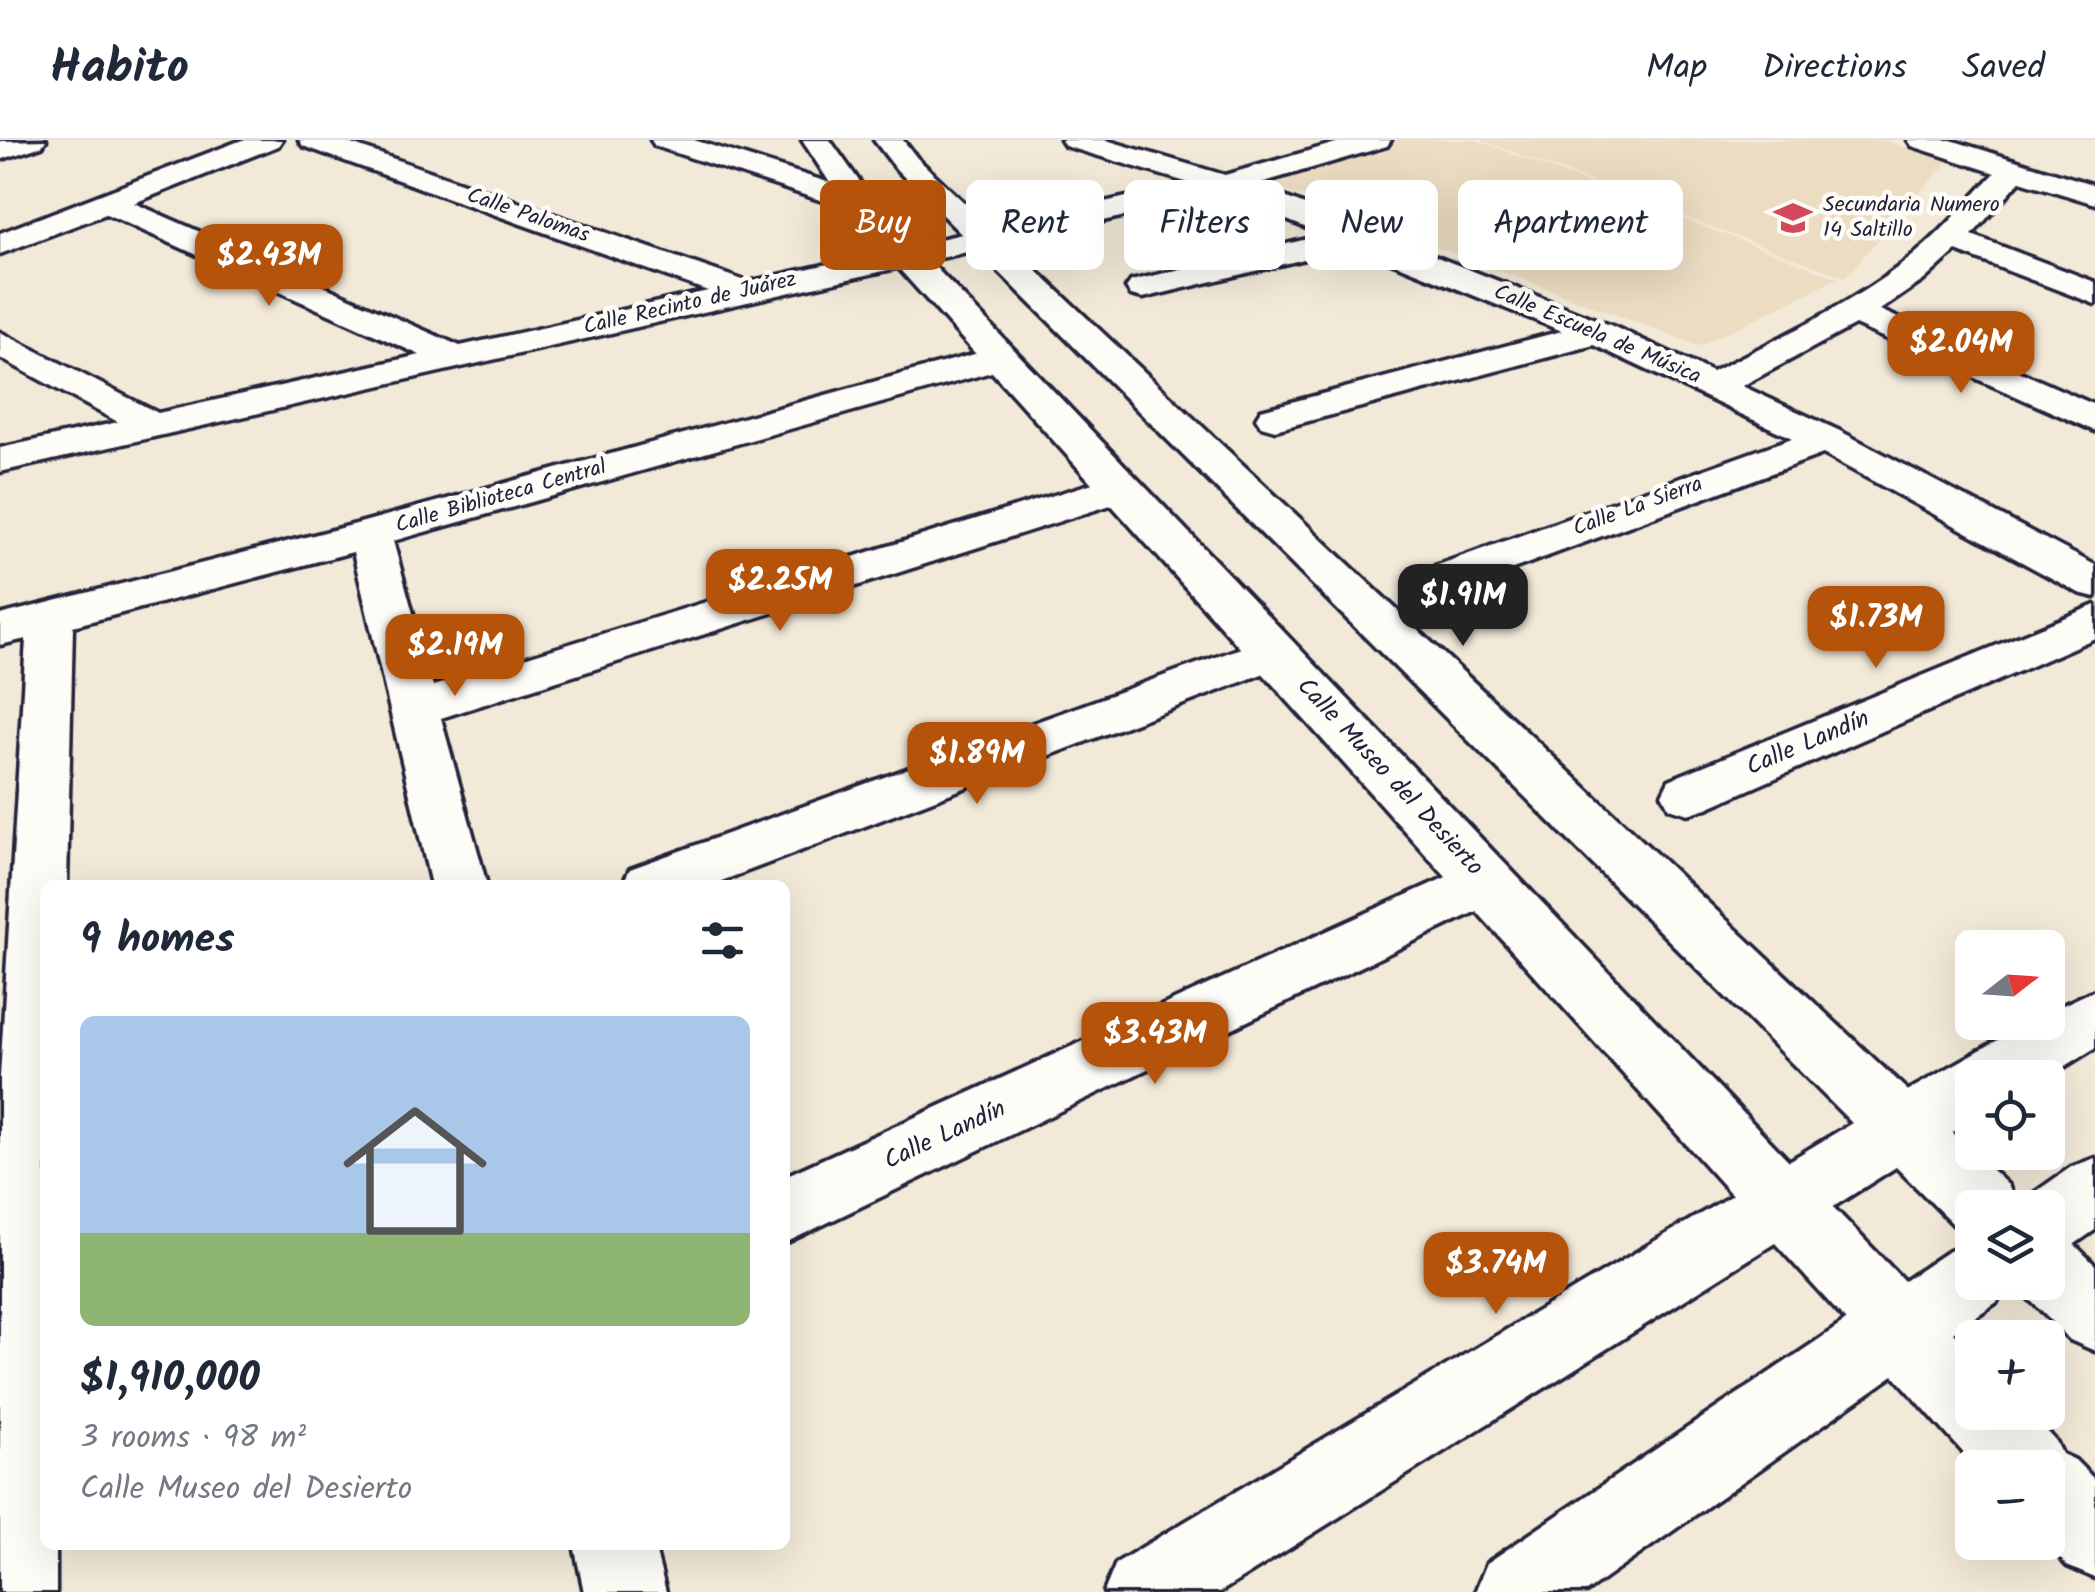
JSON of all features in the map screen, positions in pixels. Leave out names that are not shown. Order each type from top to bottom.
[{"type":"street","points":[[0,151],[32,140]]},
{"type":"street","points":[[0,244],[268,140]]},
{"type":"street","name":"Calle Palomas","points":[[313,140],[744,292]]},
{"type":"street","points":[[665,140],[820,190]]},
{"type":"street","name":"Calle Museo del Desierto","points":[[816,140],[843,180]]},
{"type":"street","points":[[888,140],[907,164],[966,220]]},
{"type":"street","name":"Calle Escuela de Música","points":[[1075,140],[1211,180]]},
{"type":"street","name":"Calle Recinto de Juárez","points":[[1239,180],[1377,140]]},
{"type":"street","points":[[1922,140],[2095,195]]},
{"type":"street","points":[[1716,385],[1854,312],[1912,273],[1952,238],[2016,168]]},
{"type":"street","points":[[108,204],[456,357]]},
{"type":"street","points":[[1952,238],[2095,294]]},
{"type":"street","points":[[1143,288],[1305,249]]},
{"type":"street","name":"Calle Escuela de Música","points":[[1438,268],[1716,385],[1826,438],[2095,584]]},
{"type":"street","name":"Calle Recinto de Juárez","points":[[0,460],[840,270]]},
{"type":"street","name":"Calle Museo del Desierto","points":[[920,270],[1955,1388]]},
{"type":"street","points":[[1018,270],[1965,1190]]},
{"type":"street","points":[[1854,312],[2095,419]]},
{"type":"street","points":[[1275,418],[1597,333]]},
{"type":"street","points":[[0,343],[154,426]]},
{"type":"street","name":"Calle Biblioteca Central","points":[[25,624],[370,534],[1000,358]]},
{"type":"street","name":"Calle La Sierra","points":[[1451,576],[1826,438]]},
{"type":"street","points":[[417,708],[1122,488]]},
{"type":"street","points":[[370,534],[417,708],[457,880]]},
{"type":"street","name":"Calle Landín","points":[[1688,794],[2095,620]]},
{"type":"street","points":[[15,1592],[10,1384],[25,624]]},
{"type":"street","points":[[663,880],[1274,652]]},
{"type":"street","name":"Calle Landín","points":[[790,1208],[1486,881]]},
{"type":"street","points":[[2020,1060],[2095,1016]]},
{"type":"street","points":[[1144,1592],[1955,1098]]},
{"type":"street","points":[[2065,1211],[2095,1190]]},
{"type":"street","points":[[2065,1285],[2095,1315]]},
{"type":"street","points":[[1516,1592],[1901,1330],[1955,1289]]},
{"type":"street","points":[[1995,1430],[2013,1450]]},
{"type":"street","points":[[2065,1505],[2095,1538]]},
{"type":"street","points":[[615,1550],[625,1592]]},
{"type":"shaded area","points":[[1398,140],[1476,140],[1581,180],[1458,180],[1458,255],[1438,248],[1438,180],[1305,180],[1305,198],[1285,190],[1285,180],[1280,180]]},
{"type":"shaded area","name":"Secundaria Numero 14 Saltillo","points":[[1481,140],[1881,140],[1949,160],[1845,277],[1683,216],[1683,180],[1587,180]]},
{"type":"shaded area","points":[[1683,219],[1838,278],[1699,346],[1497,270],[1683,270]]},
{"type":"place","name":"Secundaria Numero 14 Saltillo","points":[[1793,218]]}]
